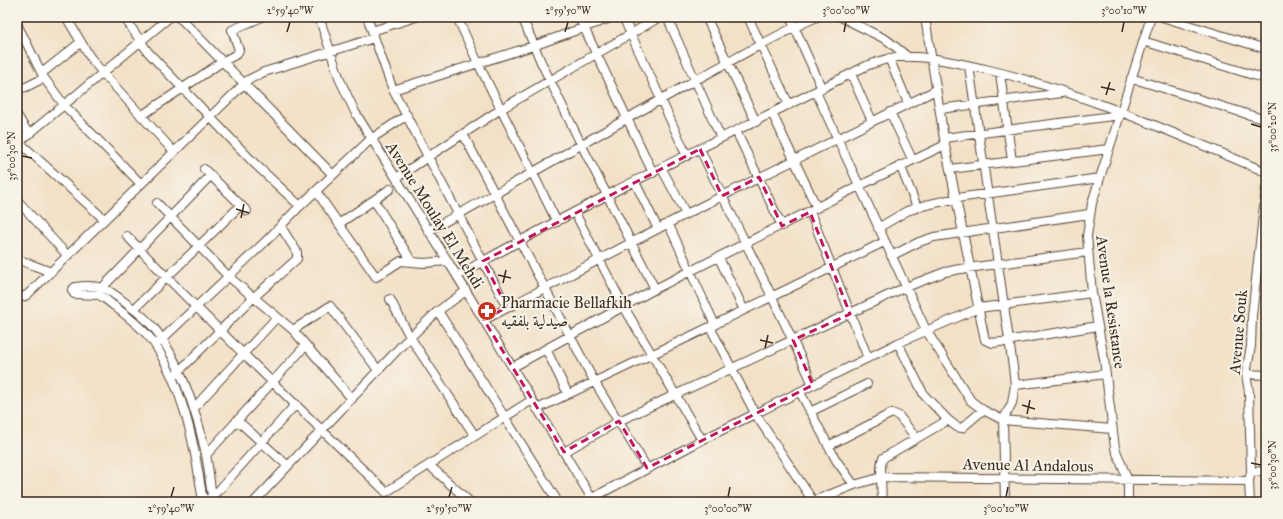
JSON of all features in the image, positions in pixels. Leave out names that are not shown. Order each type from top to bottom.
[{"type":"street","points":[[66,17],[102,72],[174,152]]},
{"type":"street","points":[[124,17],[139,41],[209,117],[300,206]]},
{"type":"street","points":[[104,219],[18,143],[28,133],[65,106],[102,72],[170,17]]},
{"type":"street","points":[[177,17],[182,20],[333,175]]},
{"type":"street","points":[[141,116],[222,62],[234,57],[238,52],[232,30],[262,17]]},
{"type":"street","name":"Avenue Moulay El Mehdi","points":[[319,17],[350,103],[513,367],[593,500]]},
{"type":"street","points":[[367,17],[393,90],[507,307]]},
{"type":"street","points":[[17,299],[27,295],[52,272],[67,255],[243,84],[264,72],[330,50],[416,17]]},
{"type":"street","points":[[457,17],[478,63],[557,222]]},
{"type":"street","points":[[522,17],[533,46],[655,289]]},
{"type":"street","points":[[579,17],[653,173]]},
{"type":"street","points":[[393,90],[533,46],[613,17]]},
{"type":"street","points":[[623,17],[687,156]]},
{"type":"street","points":[[396,178],[501,108],[596,52],[660,17]]},
{"type":"street","points":[[667,17],[694,81],[721,138]]},
{"type":"street","points":[[706,17],[756,122]]},
{"type":"street","points":[[748,17],[789,105]]},
{"type":"street","points":[[790,17],[838,139],[884,242],[926,330],[971,401],[983,410],[1003,420],[1112,429]]},
{"type":"street","points":[[428,231],[533,174],[626,117],[760,45],[817,17]]},
{"type":"street","points":[[841,17],[887,40],[908,57]]},
{"type":"street","points":[[925,17],[950,169],[986,341],[990,343],[1098,326]]},
{"type":"street","name":"Avenue la Resistance","points":[[1128,502],[1128,481],[1118,458],[1112,429],[1106,374],[1092,293],[1087,236],[1089,214],[1151,17]]},
{"type":"street","points":[[1162,17],[1266,49]]},
{"type":"street","points":[[17,24],[43,76],[65,106],[141,184]]},
{"type":"street","points":[[1143,41],[1266,79]]},
{"type":"street","points":[[17,89],[26,87],[43,76],[81,42]]},
{"type":"street","points":[[889,58],[908,103]]},
{"type":"street","points":[[457,276],[519,241],[721,138],[851,74],[889,58],[931,58],[1000,73],[1065,92],[1266,172]]},
{"type":"street","points":[[969,66],[999,263],[1014,385],[1012,404],[1003,420],[1005,502]]},
{"type":"street","points":[[1000,73],[1012,161]]},
{"type":"street","points":[[851,74],[872,121]]},
{"type":"street","points":[[1131,78],[1266,120]]},
{"type":"street","points":[[484,320],[668,223],[936,90]]},
{"type":"street","points":[[940,110],[1065,92]]},
{"type":"street","points":[[890,112],[912,159]]},
{"type":"street","points":[[772,113],[795,159],[850,314],[868,358]]},
{"type":"street","points":[[513,367],[655,289],[814,210],[945,141],[978,133],[1121,113]]},
{"type":"street","points":[[17,115],[28,133]]},
{"type":"street","points":[[159,342],[229,277],[281,227],[300,206],[371,139],[407,116]]},
{"type":"street","points":[[736,131],[782,226]]},
{"type":"street","points":[[463,134],[594,381],[647,468]]},
{"type":"street","points":[[700,149],[745,245],[773,296],[813,385]]},
{"type":"street","points":[[950,169],[1109,149]]},
{"type":"street","points":[[900,165],[917,207]]},
{"type":"street","points":[[662,169],[686,214]]},
{"type":"street","points":[[103,287],[170,217],[208,172],[244,208],[199,246],[134,309]]},
{"type":"street","points":[[878,228],[907,211],[917,207],[957,198],[1100,178]]},
{"type":"street","points":[[635,182],[658,229]]},
{"type":"street","name":"Avenue Souk","points":[[1250,502],[1249,481],[1251,472],[1249,392],[1246,374],[1251,346],[1262,253],[1266,188]]},
{"type":"street","points":[[340,223],[390,189]]},
{"type":"street","points":[[316,191],[376,276],[401,261],[411,260],[424,263],[447,261]]},
{"type":"street","points":[[17,200],[67,255]]},
{"type":"street","points":[[374,200],[411,260]]},
{"type":"street","points":[[158,203],[229,277],[293,330],[352,399]]},
{"type":"street","points":[[575,213],[624,307],[702,440]]},
{"type":"street","points":[[891,256],[919,242],[964,232],[1089,214]]},
{"type":"street","points":[[668,223],[731,367],[756,415],[812,502]]},
{"type":"street","points":[[176,375],[253,298],[297,259],[297,252],[281,227]]},
{"type":"street","points":[[127,236],[166,278],[219,331],[386,492],[532,400]]},
{"type":"street","points":[[537,408],[653,355],[884,242]]},
{"type":"street","points":[[564,452],[619,421],[731,367],[850,314],[906,287],[945,272],[999,263],[1088,252]]},
{"type":"street","points":[[17,258],[52,272]]},
{"type":"street","points":[[719,258],[744,310]]},
{"type":"street","points":[[159,342],[101,296],[76,295],[73,293],[75,287],[103,287],[134,309],[153,328],[194,408],[206,455],[212,499]]},
{"type":"street","points":[[254,502],[410,337],[438,311],[466,291]]},
{"type":"street","points":[[593,500],[647,468],[702,440],[756,415],[898,343],[979,308],[1092,293]]},
{"type":"street","points":[[390,299],[410,337],[475,436]]},
{"type":"street","points":[[293,330],[330,306],[378,370]]},
{"type":"street","points":[[438,311],[558,502]]},
{"type":"street","points":[[194,408],[242,353],[277,317]]},
{"type":"street","points":[[898,343],[924,395],[948,420],[957,427],[962,428],[983,410]]},
{"type":"street","points":[[206,455],[306,345]]},
{"type":"street","points":[[546,349],[568,394]]},
{"type":"street","points":[[1014,385],[1106,374]]},
{"type":"street","points":[[1246,374],[1266,375]]},
{"type":"street","points":[[176,375],[197,456],[203,501],[212,499],[296,404]]},
{"type":"street","points":[[810,412],[867,384]]},
{"type":"street","points":[[800,392],[828,446],[854,485]]},
{"type":"street","points":[[828,446],[892,413],[901,417],[916,438]]},
{"type":"street","points":[[237,420],[288,466]]},
{"type":"street","points":[[882,502],[882,477],[880,464],[883,458],[948,420]]},
{"type":"street","points":[[429,465],[470,502]]},
{"type":"street","points":[[1251,472],[1266,471]]},
{"type":"street","name":"Avenue Al Andalous","points":[[812,502],[854,485],[882,477],[1004,477],[1128,481],[1249,481]]},
{"type":"highlighted area","points":[[700,149],[722,196],[759,177],[782,226],[810,212],[850,314],[793,340],[813,385],[647,468],[619,421],[564,452],[484,320],[507,307],[483,261]]},
{"type":"place","name":"Pharmacie Bellafkih صيدلية بلفقيه","points":[[487,311]]}]
